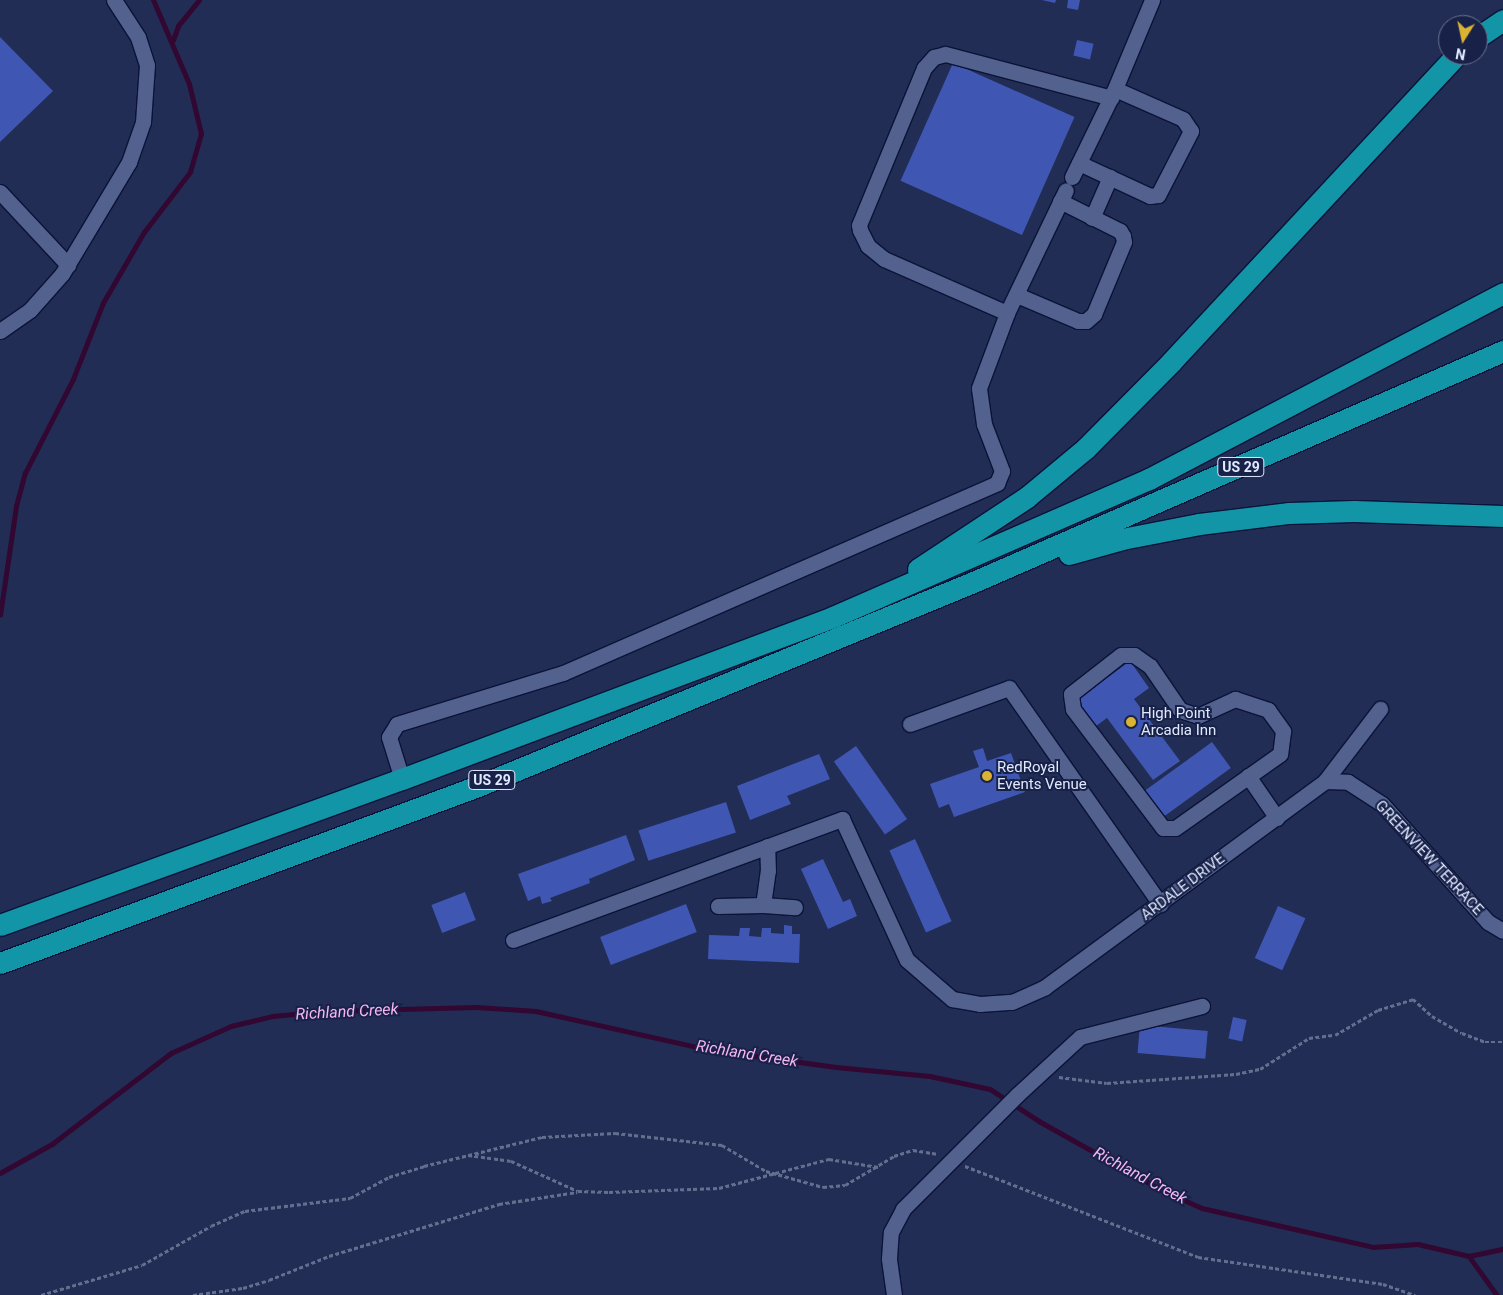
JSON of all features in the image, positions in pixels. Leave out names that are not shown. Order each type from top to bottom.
[{"type":"highway","points":[[1488,30],[1503,20]]},
{"type":"highway","points":[[882,593],[1027,497],[1086,448],[1178,354],[1447,65]]},
{"type":"highway","name":"US 29","points":[[0,925],[402,780],[833,617],[882,593],[979,555],[1149,479],[1503,293]]},
{"type":"highway","name":"US 29","points":[[0,963],[478,786],[978,580],[1503,352]]},
{"type":"highway","points":[[978,580],[1025,572],[1076,551],[1122,539],[1208,522],[1289,513],[1354,511],[1503,516]]},
{"type":"street","points":[[2,325],[30,310],[68,265],[129,162],[143,122],[147,65],[138,37],[114,0]]},
{"type":"street","points":[[402,780],[389,737],[397,724],[563,673],[997,483],[1002,470],[984,424],[979,388],[1007,313],[1113,94],[1152,0]]},
{"type":"street","points":[[1007,313],[884,260],[868,246],[860,230],[859,225],[924,68],[934,57],[945,54],[1113,94],[1183,120],[1191,131],[1158,195],[1150,196],[1079,163]]},
{"type":"street","points":[[1092,218],[1110,177]]},
{"type":"street","points":[[1017,295],[1078,321],[1091,318],[1124,242],[1120,231],[1092,218],[1066,189]]},
{"type":"street","points":[[0,192],[68,265]]},
{"type":"street","points":[[1121,655],[1134,655],[1150,666],[1180,710],[1198,716],[1235,699],[1268,710],[1283,731],[1280,754],[1248,776],[1175,828],[1163,828],[1073,709],[1070,694],[1121,655]]},
{"type":"street","points":[[910,724],[1009,688],[1160,904]]},
{"type":"street","name":"ARDALE DRIVE","points":[[766,846],[842,819],[907,960],[952,999],[996,1005],[1033,995],[1160,904],[1325,781],[1380,709]]},
{"type":"street","points":[[1248,776],[1276,818]]},
{"type":"street","name":"GREENVIEW TERRACE","points":[[1325,781],[1348,782],[1382,804],[1488,922],[1503,931]]},
{"type":"street","points":[[513,940],[766,846],[768,871],[763,905]]},
{"type":"street","points":[[718,906],[763,905],[795,907]]},
{"type":"street","points":[[894,1295],[889,1258],[891,1232],[903,1209],[1017,1094],[1080,1037],[1202,1006]]},
{"type":"path","points":[[1041,1074],[1107,1083],[1236,1074],[1260,1069],[1309,1038],[1335,1035],[1378,1010],[1413,999],[1432,1016],[1462,1033],[1485,1042],[1503,1042]]},
{"type":"path","points":[[41,1295],[142,1265],[211,1226],[245,1211],[350,1198],[389,1177],[466,1155],[542,1137],[615,1133],[722,1145],[753,1165],[774,1174],[823,1186],[845,1185],[894,1156],[913,1150],[952,1160],[1198,1257],[1383,1284],[1415,1295]]},
{"type":"path","points":[[466,1155],[511,1161],[578,1191]]},
{"type":"path","points":[[194,1295],[243,1288],[270,1280],[329,1256],[499,1204],[578,1191],[719,1188],[829,1159],[878,1166]]},
{"type":"building","points":[[1042,0],[1056,0],[1055,3]]},
{"type":"building","points":[[1068,0],[1080,0],[1078,10],[1067,8]]},
{"type":"building","points":[[0,37],[53,91],[0,142]]},
{"type":"building","points":[[1077,40],[1094,44],[1090,59],[1073,56]]},
{"type":"building","points":[[953,63],[1075,117],[1022,235],[901,181]]},
{"type":"building","name":"High Point Arcadia Inn","points":[[1130,661],[1149,688],[1134,699],[1180,761],[1153,780],[1107,718],[1096,726],[1077,700]]},
{"type":"building","name":"High Point Arcadia Inn","points":[[1212,742],[1231,768],[1163,817],[1144,791]]},
{"type":"building","points":[[856,746],[907,819],[885,834],[834,761]]},
{"type":"building","name":"RedRoyal Events Venue","points":[[983,748],[987,761],[1011,753],[1025,792],[954,817],[949,804],[939,808],[930,784],[979,767],[973,751]]},
{"type":"building","points":[[819,754],[830,779],[787,796],[791,804],[750,820],[737,786]]},
{"type":"building","points":[[726,802],[736,832],[648,861],[639,830]]},
{"type":"building","points":[[626,835],[635,860],[589,879],[590,883],[550,898],[552,901],[542,904],[540,896],[528,901],[518,874]]},
{"type":"building","points":[[915,839],[952,921],[926,933],[889,850]]},
{"type":"building","points":[[823,859],[843,902],[850,899],[857,916],[828,929],[801,869]]},
{"type":"building","points":[[465,892],[476,920],[442,933],[431,905]]},
{"type":"building","points":[[686,904],[697,932],[611,965],[600,937]]},
{"type":"building","points":[[1278,906],[1305,918],[1282,970],[1255,958]]},
{"type":"building","points":[[784,925],[792,926],[792,934],[800,934],[799,963],[708,959],[709,935],[739,936],[740,928],[750,928],[749,936],[761,937],[762,928],[771,928],[771,933],[784,934]]},
{"type":"building","points":[[1233,1017],[1247,1020],[1242,1041],[1228,1039]]},
{"type":"building","points":[[1140,1025],[1208,1031],[1205,1059],[1138,1053]]},
{"type":"waterway","points":[[0,615],[16,506],[25,473],[73,379],[103,303],[144,232],[190,172],[201,134],[189,84],[153,0]]},
{"type":"waterway","points":[[173,40],[178,26],[199,0]]},
{"type":"waterway","name":"Richland Creek","points":[[0,1173],[52,1144],[171,1053],[231,1026],[273,1016],[326,1011],[476,1007],[536,1011],[711,1050],[836,1067],[930,1076],[990,1089],[1039,1121],[1162,1190],[1202,1208],[1373,1247],[1418,1244],[1469,1256],[1503,1249]]},
{"type":"waterway","points":[[1469,1256],[1497,1295]]},
{"type":"place","name":"High Point Arcadia Inn","points":[[1131,722]]},
{"type":"place","name":"RedRoyal Events Venue","points":[[987,776]]}]
